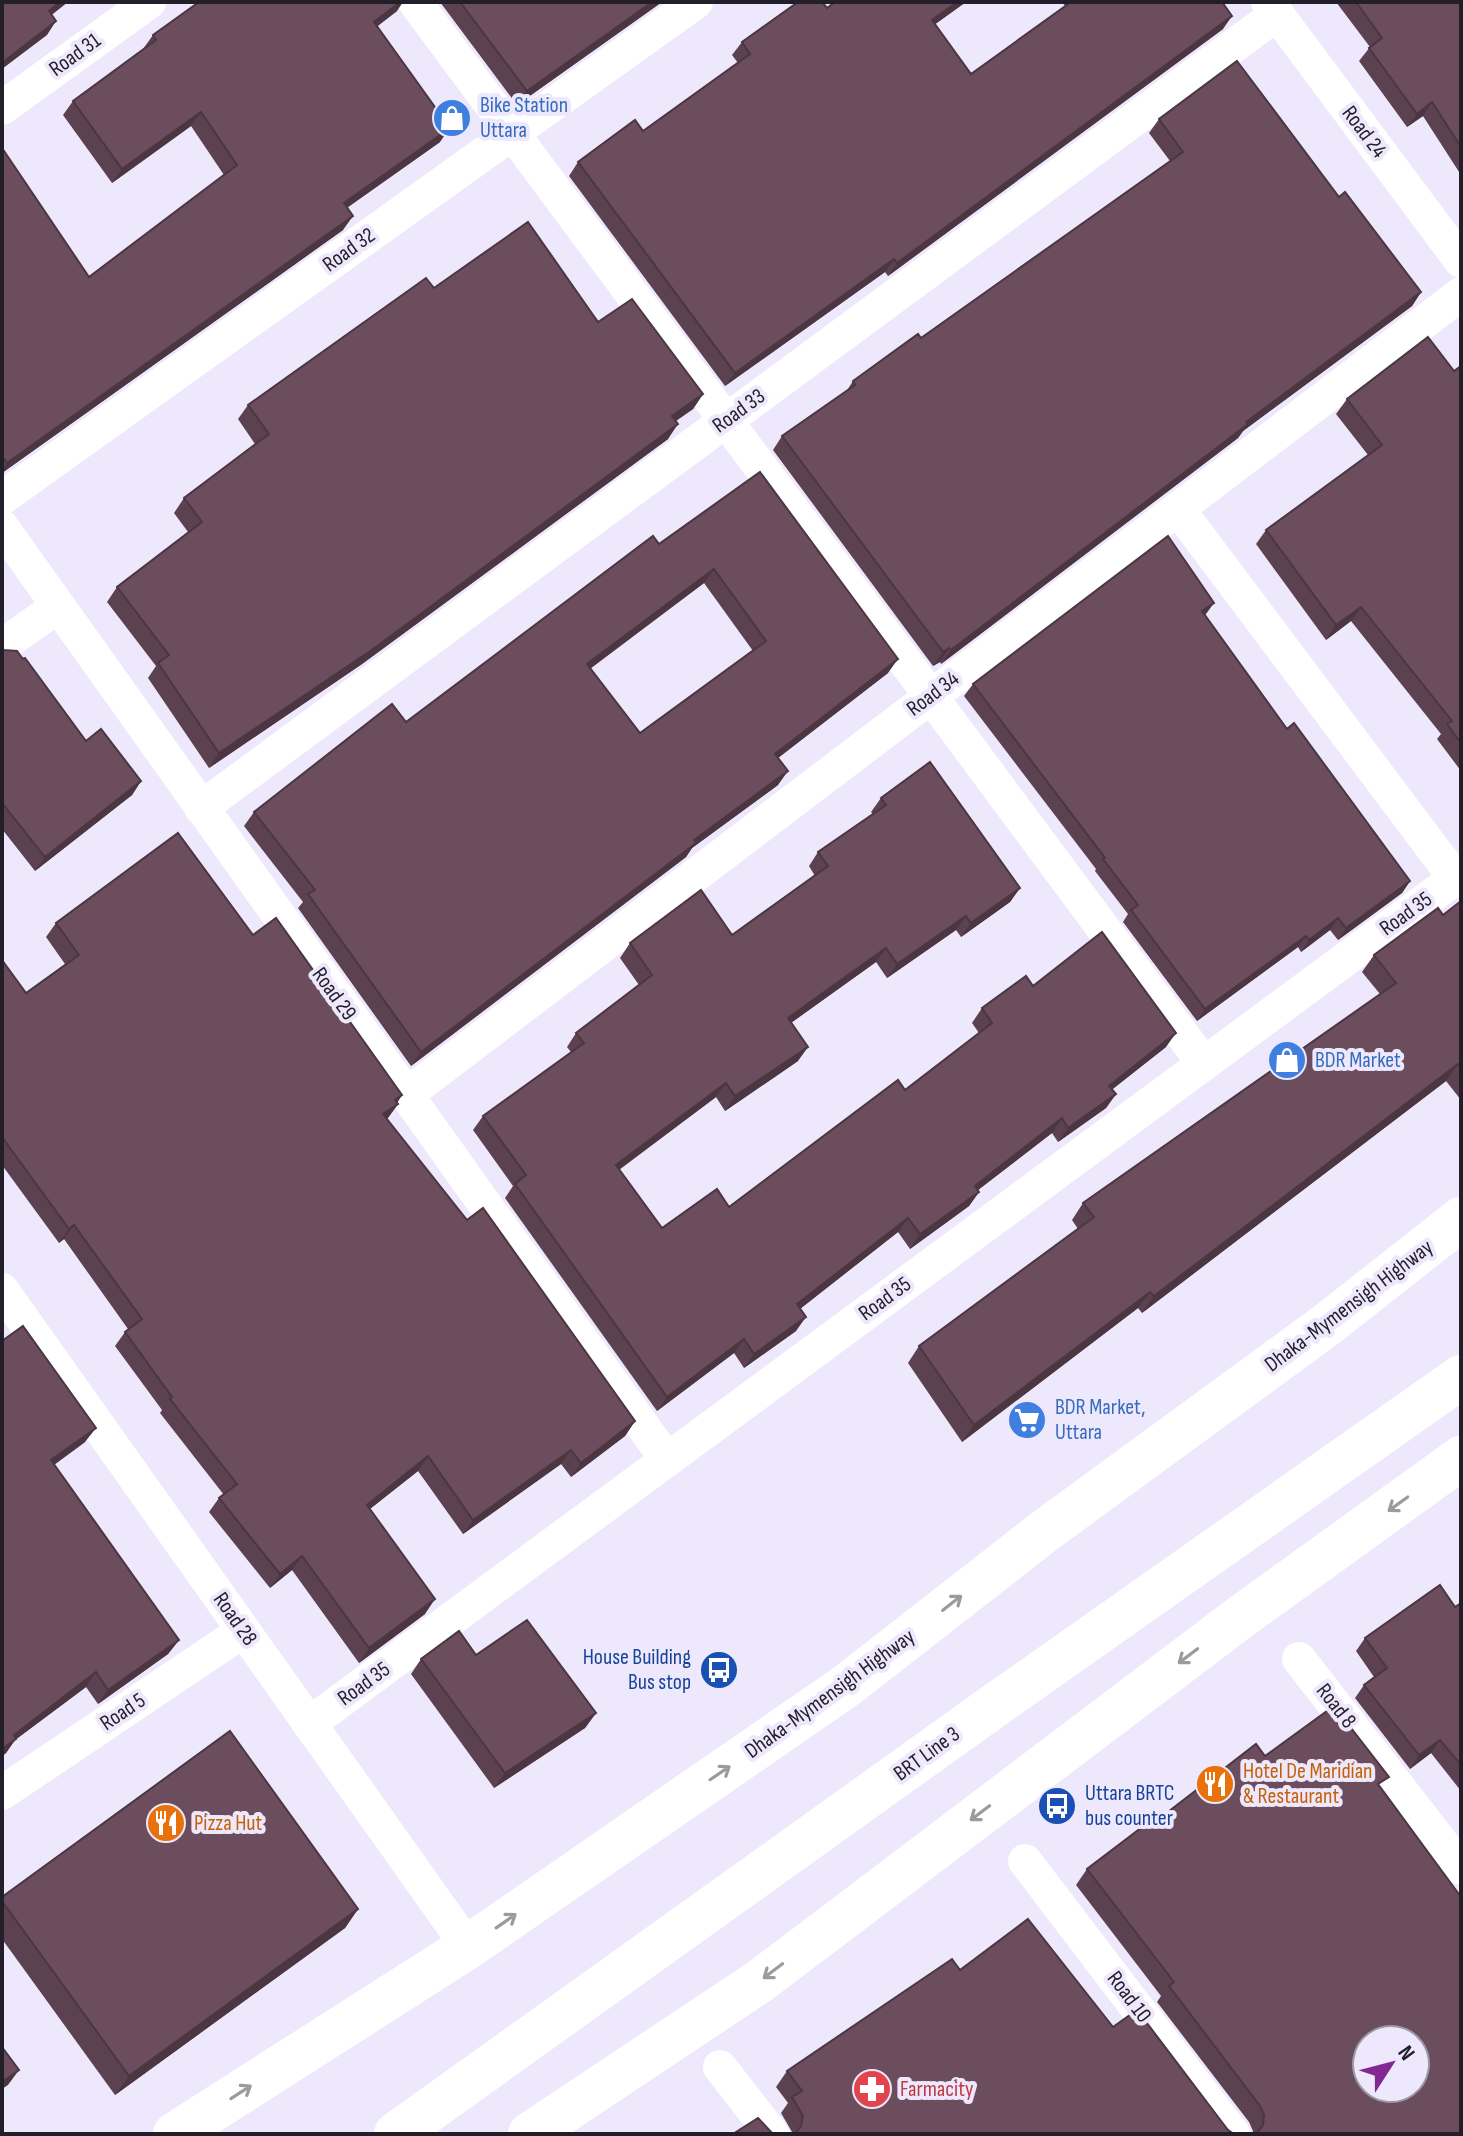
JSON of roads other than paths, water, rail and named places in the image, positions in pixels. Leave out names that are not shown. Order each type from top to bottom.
[{"type":"highway","name":"Dhaka-Mymensigh Highway","points":[[175,2134],[468,1947],[846,1686],[1046,1530],[1325,1326],[1461,1219]]},
{"type":"highway","name":"BRT Line 3","points":[[396,2134],[1461,1377]]},
{"type":"highway","points":[[530,2134],[760,1981],[1242,1616],[1461,1458]]},
{"type":"street","name":"Road 31","points":[[2,108],[149,2]]},
{"type":"street","points":[[415,2],[1204,1064]]},
{"type":"street","name":"Road 32","points":[[2,498],[696,2]]},
{"type":"street","name":"Road 24","points":[[1272,8],[1461,261]]},
{"type":"street","name":"Road 33","points":[[201,808],[726,421],[1272,8]]},
{"type":"street","name":"Road 34","points":[[406,1095],[1461,294]]},
{"type":"street","points":[[1178,509],[1458,876]]},
{"type":"street","name":"Road 29","points":[[2,527],[667,1460]]},
{"type":"street","points":[[2,646],[57,607]]},
{"type":"street","name":"Road 35","points":[[309,1724],[1458,876]]},
{"type":"street","name":"Road 28","points":[[2,1290],[468,1947]]},
{"type":"street","name":"Road 5","points":[[2,1793],[243,1631]]},
{"type":"street","name":"Road 8","points":[[1299,1659],[1461,1868]]},
{"type":"street","name":"Road 10","points":[[1025,1861],[1233,2134]]},
{"type":"street","points":[[720,2067],[772,2134]]},
{"type":"place","name":"Bike Station Uttara","points":[[452,118]]},
{"type":"place","name":"BDR Market","points":[[1287,1060]]},
{"type":"place","name":"BDR Market, Uttara","points":[[1027,1420]]},
{"type":"place","name":"House Building Bus stop","points":[[719,1670]]},
{"type":"place","name":"Hotel De Maridian & Restaurant","points":[[1215,1784]]},
{"type":"place","name":"Uttara BRTC bus counter","points":[[1057,1806]]},
{"type":"place","name":"Pizza Hut","points":[[166,1823]]},
{"type":"place","name":"Farmacity","points":[[872,2089]]}]
